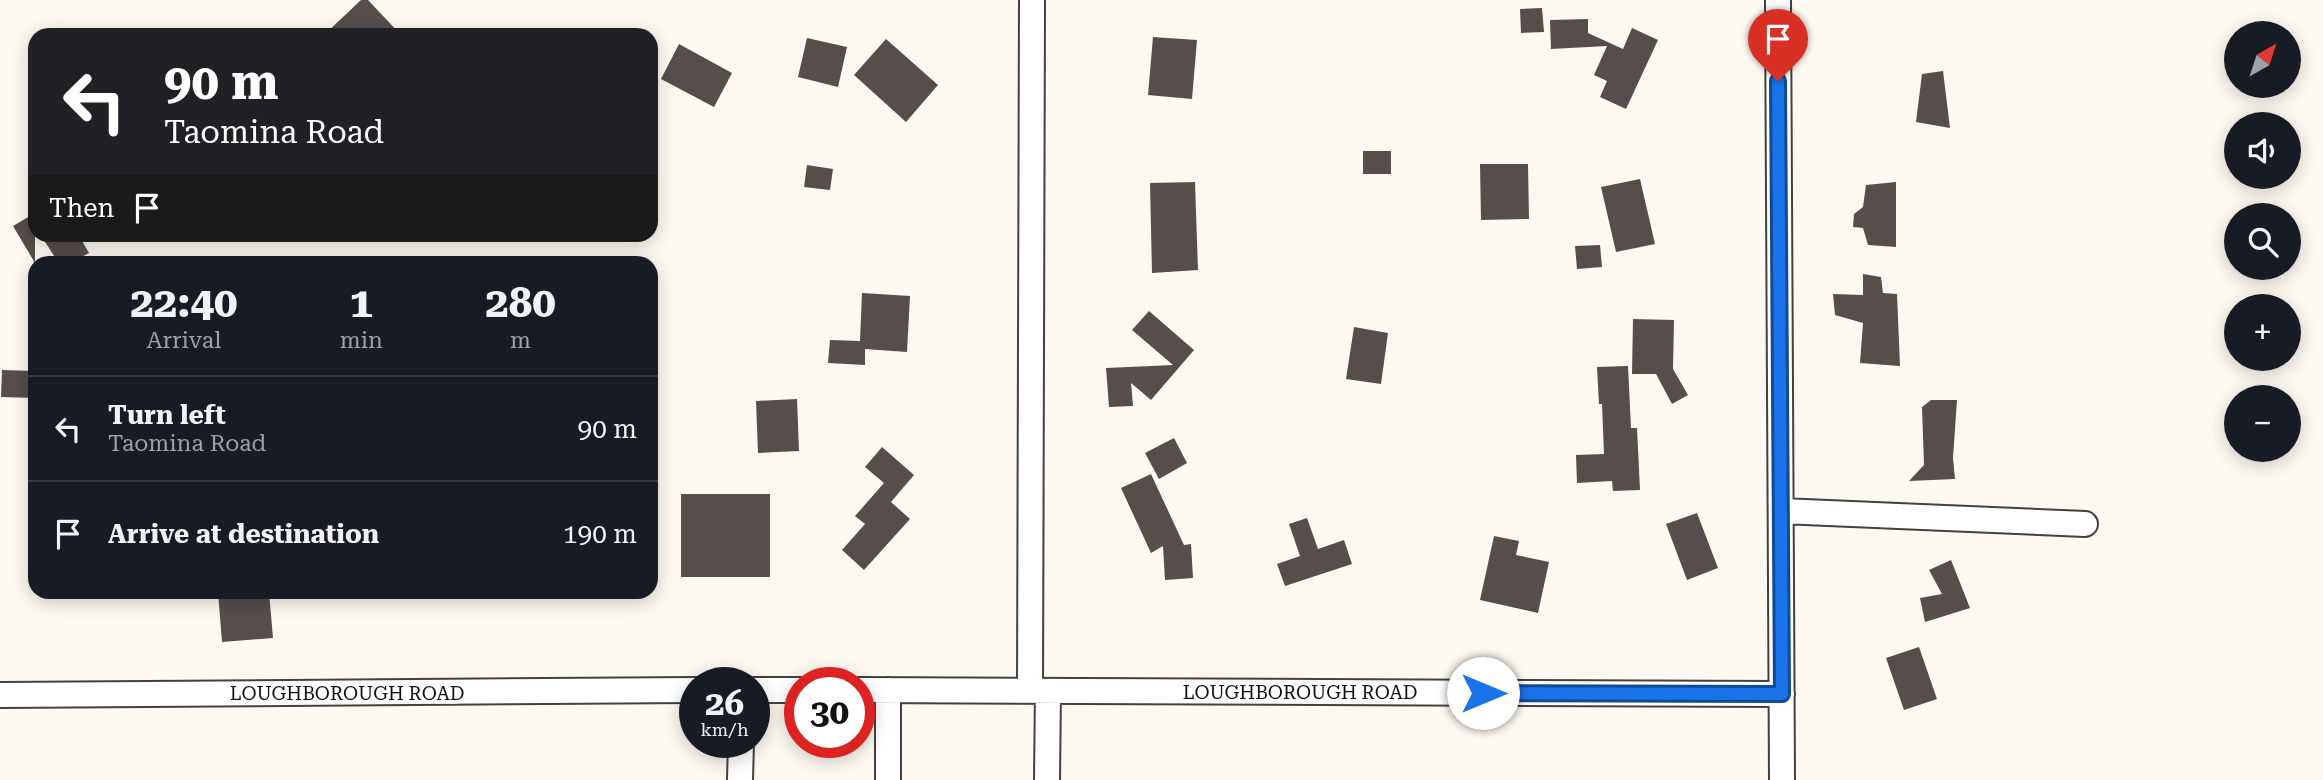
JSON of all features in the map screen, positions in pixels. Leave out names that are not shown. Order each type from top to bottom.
[{"type":"street","points":[[1032,0],[1039,691],[1046,780]]},
{"type":"street","points":[[1778,0],[1782,780]]},
{"type":"street","points":[[1781,511],[2085,524]]},
{"type":"street","name":"LOUGHBOROUGH ROAD","points":[[0,695],[679,690]]},
{"type":"street","name":"LOUGHBOROUGH ROAD","points":[[875,690],[1782,694]]},
{"type":"street","points":[[888,690],[888,780]]},
{"type":"street","points":[[740,780],[741,758]]},
{"type":"building","points":[[361,0],[368,0],[394,28],[331,28]]},
{"type":"building","points":[[1542,8],[1544,32],[1521,33],[1520,9]]},
{"type":"building","points":[[1588,19],[1588,33],[1623,49],[1632,28],[1658,40],[1626,109],[1600,97],[1607,81],[1594,75],[1607,46],[1551,49],[1550,20]]},
{"type":"building","points":[[1153,37],[1197,40],[1192,99],[1148,95]]},
{"type":"building","points":[[807,38],[847,47],[838,87],[798,77]]},
{"type":"building","points":[[886,39],[938,85],[906,122],[854,75]]},
{"type":"building","points":[[679,44],[732,73],[714,107],[661,79]]},
{"type":"building","points":[[1943,71],[1950,128],[1916,122],[1922,74]]},
{"type":"building","points":[[1363,151],[1391,151],[1391,174],[1363,174]]},
{"type":"building","points":[[1480,164],[1528,164],[1529,219],[1481,220]]},
{"type":"building","points":[[807,165],[833,169],[830,190],[804,187]]},
{"type":"building","points":[[1640,179],[1655,244],[1616,252],[1601,187]]},
{"type":"building","points":[[1195,182],[1198,270],[1152,273],[1150,183]]},
{"type":"building","points":[[1896,182],[1896,247],[1868,245],[1863,228],[1853,227],[1854,214],[1863,207],[1866,185]]},
{"type":"building","points":[[28,217],[28,242],[35,242],[35,256],[31,256],[13,226]]},
{"type":"building","points":[[45,242],[83,242],[89,253],[83,256],[54,256]]},
{"type":"building","points":[[1600,245],[1602,267],[1577,269],[1575,246]]},
{"type":"building","points":[[1863,274],[1881,277],[1883,293],[1897,294],[1900,366],[1860,363],[1863,323],[1835,315],[1833,294],[1863,295]]},
{"type":"building","points":[[862,293],[910,296],[907,352],[865,349],[865,365],[828,363],[830,340],[860,341]]},
{"type":"building","points":[[1149,311],[1194,350],[1151,400],[1131,383],[1133,406],[1109,407],[1106,368],[1173,365],[1132,330]]},
{"type":"building","points":[[1633,319],[1674,320],[1673,369],[1688,395],[1672,404],[1656,374],[1632,374]]},
{"type":"building","points":[[1354,327],[1388,333],[1381,384],[1346,379]]},
{"type":"building","points":[[1628,366],[1631,428],[1637,428],[1640,490],[1613,491],[1612,481],[1577,483],[1576,455],[1604,454],[1597,367]]},
{"type":"building","points":[[2,370],[28,371],[28,398],[1,397]]},
{"type":"building","points":[[797,399],[799,451],[758,453],[756,401]]},
{"type":"building","points":[[1931,400],[1957,400],[1953,458],[1955,479],[1909,481],[1924,465],[1922,407]]},
{"type":"building","points":[[1174,438],[1187,463],[1159,479],[1145,453]]},
{"type":"building","points":[[882,447],[914,475],[891,502],[910,519],[864,570],[842,550],[865,524],[855,516],[884,483],[865,467]]},
{"type":"building","points":[[1151,474],[1184,545],[1191,544],[1193,578],[1165,580],[1163,546],[1151,553],[1121,488]]},
{"type":"building","points":[[681,494],[770,494],[770,577],[681,577]]},
{"type":"building","points":[[1697,513],[1718,568],[1687,580],[1666,524]]},
{"type":"building","points":[[1307,518],[1318,549],[1344,540],[1352,564],[1285,586],[1277,564],[1300,556],[1289,524]]},
{"type":"building","points":[[1494,536],[1519,541],[1516,555],[1549,562],[1538,613],[1480,600]]},
{"type":"building","points":[[1951,560],[1970,608],[1925,622],[1920,598],[1942,594],[1929,570]]},
{"type":"building","points":[[219,599],[270,599],[273,638],[222,642]]},
{"type":"building","points":[[1919,647],[1937,699],[1904,710],[1886,658]]},
{"type":"route","points":[[1483,693],[1782,694],[1778,81]]}]
